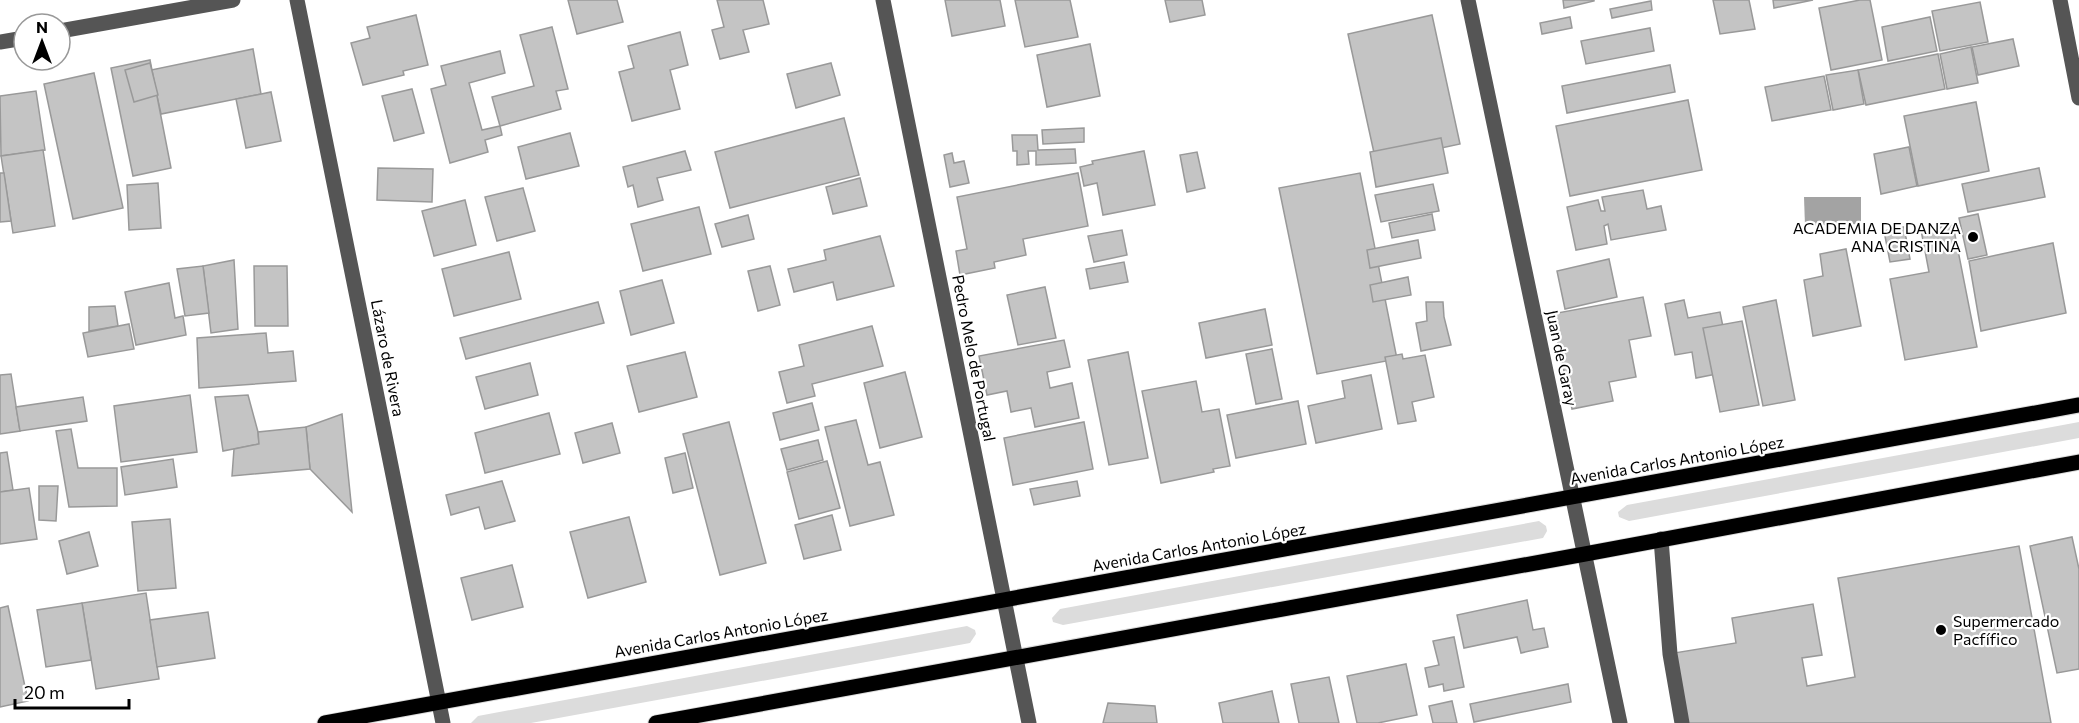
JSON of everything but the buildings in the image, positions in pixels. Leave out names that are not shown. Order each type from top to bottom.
[{"type":"main road","name":"Avenida Carlos Antonio López","points":[[325,723],[2079,405]]},
{"type":"main road","points":[[656,723],[2079,462]]},
{"type":"street","points":[[72,29],[232,0]]},
{"type":"street","name":"Lázaro de Rivera","points":[[297,0],[443,723]]},
{"type":"street","name":"Pedro Melo de Portugal","points":[[883,0],[1029,723]]},
{"type":"street","name":"Juan de Garay","points":[[1468,0],[1620,723]]},
{"type":"street","points":[[2060,0],[2079,98]]},
{"type":"street","points":[[1660,539],[1670,654],[1682,723]]},
{"type":"shaded area","points":[[1804,197],[1861,197],[1861,224],[1805,226]]},
{"type":"shaded area","points":[[2079,422],[2079,438],[1629,521],[1619,517],[1618,512],[1627,505]]},
{"type":"shaded area","points":[[1539,521],[1546,526],[1547,531],[1543,538],[1063,625],[1053,622],[1052,618],[1060,609]]},
{"type":"shaded area","points":[[967,626],[975,630],[976,634],[970,643],[531,723],[471,723],[478,716]]},
{"type":"place","name":"ACADEMIA DE DANZA ANA CRISTINA","points":[[1973,237]]},
{"type":"place","name":"Supermercado Pacfífico","points":[[1941,630]]}]
